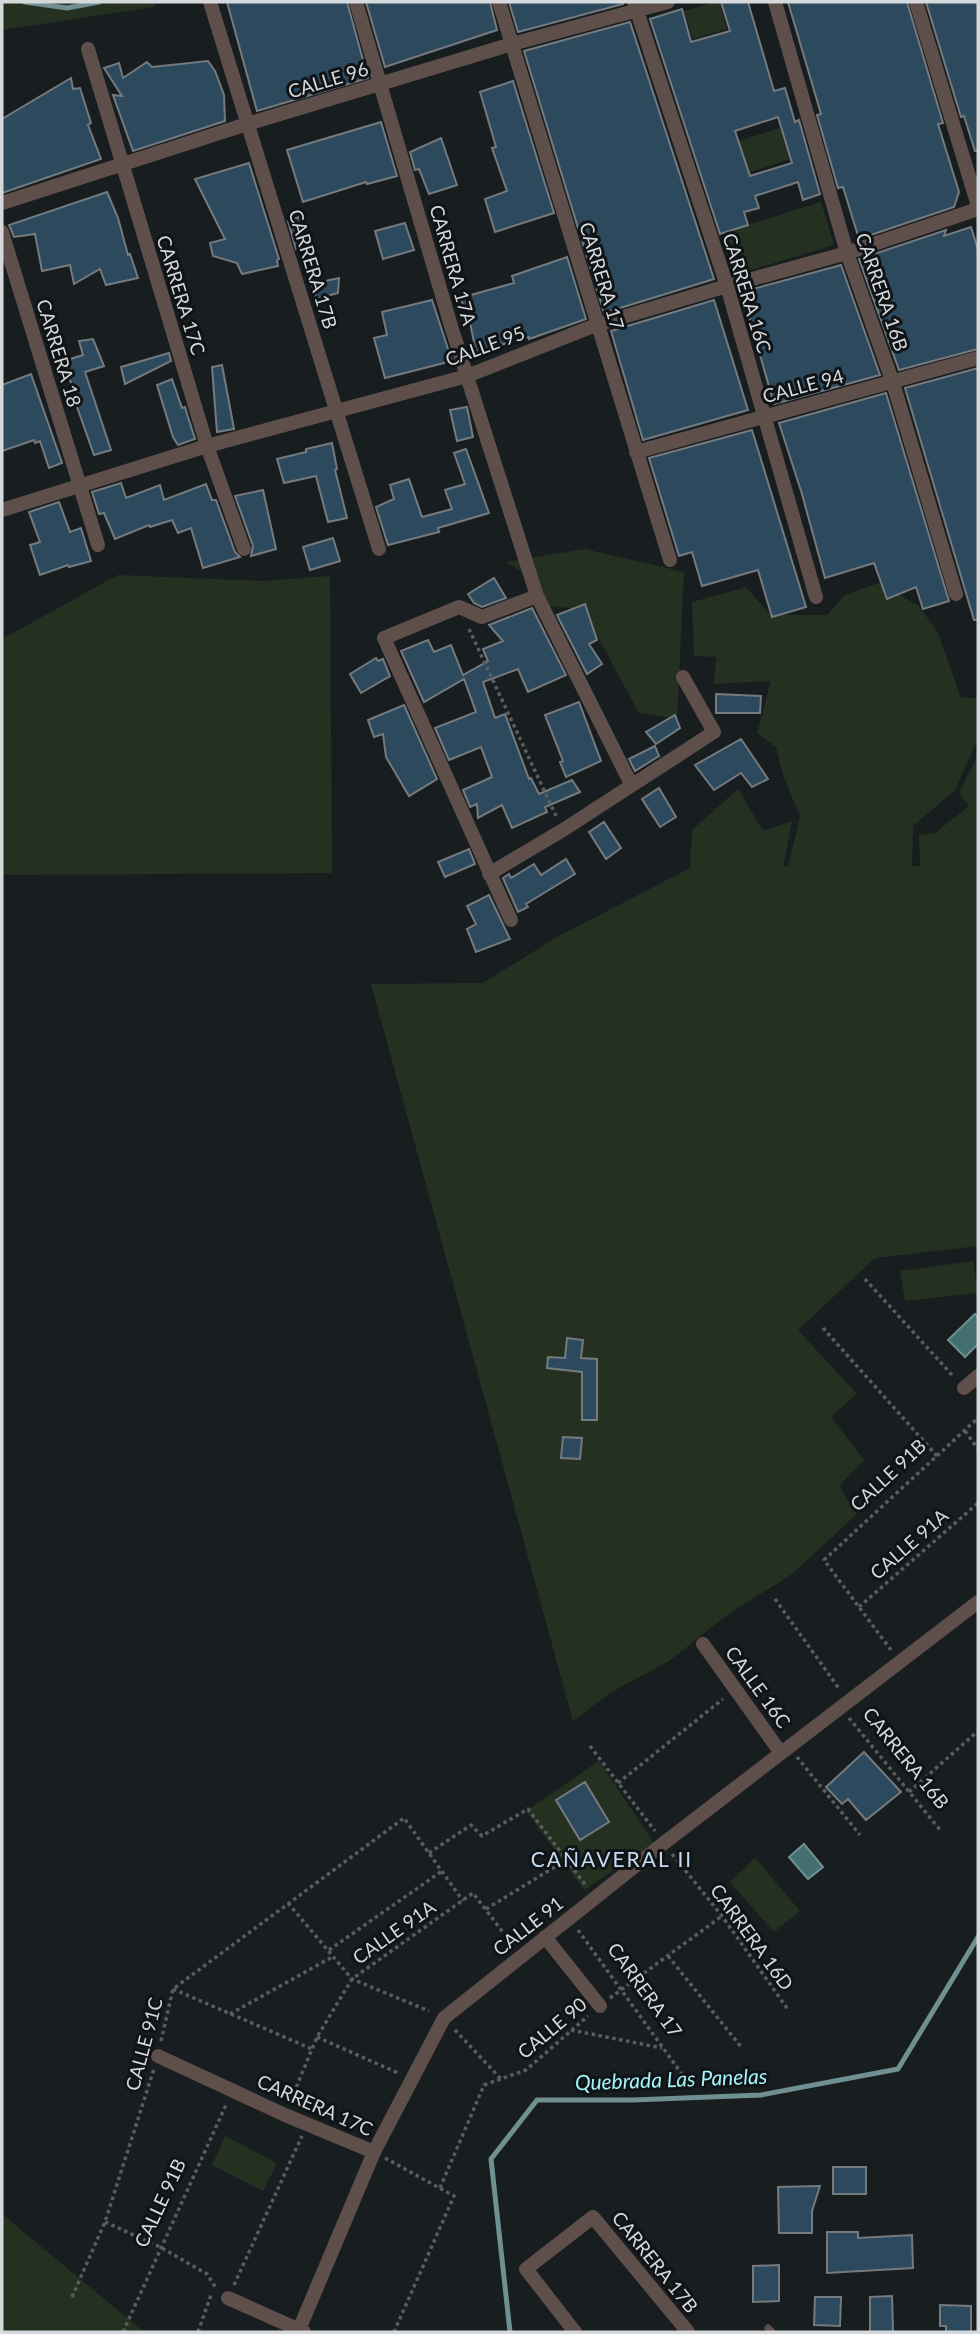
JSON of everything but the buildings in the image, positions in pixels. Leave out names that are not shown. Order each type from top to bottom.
[{"type":"street","name":"CARRERA 17B","points":[[210,2],[379,549]]},
{"type":"street","name":"CARRERA 17A","points":[[356,2],[467,376],[537,596],[631,784]]},
{"type":"street","name":"CARRERA 17","points":[[499,2],[670,560]]},
{"type":"street","name":"CALLE 96","points":[[2,203],[247,124],[512,44],[635,7],[668,2]]},
{"type":"street","name":"CARRERA 16B","points":[[775,2],[847,253],[894,383],[956,594]]},
{"type":"street","points":[[916,2],[978,208]]},
{"type":"street","name":"CARRERA 16C","points":[[635,7],[727,286],[816,597]]},
{"type":"street","name":"CARRERA 17C","points":[[88,49],[207,446],[244,550]]},
{"type":"street","name":"CALLE 95","points":[[2,510],[207,446],[467,376],[597,325],[847,253],[978,208]]},
{"type":"street","name":"CARRERA 18","points":[[2,232],[98,545]]},
{"type":"street","name":"CALLE 94","points":[[636,452],[978,358]]},
{"type":"street","points":[[511,920],[384,638],[459,607],[482,617],[537,596]]},
{"type":"street","points":[[489,874],[563,830],[714,732],[683,677]]},
{"type":"street","points":[[964,1388],[978,1376]]},
{"type":"street","name":"CALLE 91","points":[[301,2332],[374,2152],[444,2018],[664,1843],[978,1602]]},
{"type":"street","name":"CALLE 16C","points":[[703,1644],[785,1750]]},
{"type":"street","points":[[545,1937],[600,2006]]},
{"type":"street","name":"CARRERA 17C","points":[[158,2056],[285,2115],[374,2152]]},
{"type":"street","name":"CARRERA 17B","points":[[575,2332],[526,2269],[593,2217],[688,2332]]},
{"type":"street","points":[[229,2298],[301,2332]]},
{"type":"path","points":[[459,607],[563,830]]},
{"type":"path","points":[[865,1279],[964,1388]]},
{"type":"path","points":[[823,1328],[937,1457]]},
{"type":"path","name":"CALLE 91B","points":[[859,1607],[824,1560],[978,1419]]},
{"type":"path","points":[[964,1431],[978,1449]]},
{"type":"path","name":"CALLE 91A","points":[[859,1607],[978,1503]]},
{"type":"path","points":[[974,1507],[978,1512]]},
{"type":"path","name":"CARRERA 16B","points":[[775,1599],[845,1706],[941,1832]]},
{"type":"path","points":[[859,1607],[900,1663]]},
{"type":"path","points":[[618,1783],[736,1689]]},
{"type":"path","points":[[909,1791],[978,1731]]},
{"type":"path","name":"CARRERA 16D","points":[[590,1746],[722,1916],[789,2011]]},
{"type":"path","name":"CALLE 16C","points":[[785,1750],[860,1835]]},
{"type":"path","points":[[463,1901],[429,1853],[471,1825],[482,1836],[528,1808],[595,1897]]},
{"type":"path","name":"CALLE 91C","points":[[72,2297],[105,2222],[158,2056],[173,1989],[404,1818],[429,1853]]},
{"type":"path","points":[[521,1956],[486,1909],[566,1860]]},
{"type":"path","points":[[328,1950],[442,1871]]},
{"type":"path","name":"CALLE 91A","points":[[285,2115],[317,2037],[352,1979],[473,1893],[486,1909]]},
{"type":"path","points":[[288,1903],[352,1979],[444,2018],[501,2078]]},
{"type":"path","name":"CALLE 90","points":[[440,2188],[484,2085],[526,2070],[600,2006],[722,1916]]},
{"type":"path","name":"CARRERA 17","points":[[569,1919],[689,2084]]},
{"type":"path","points":[[230,2014],[334,1956]]},
{"type":"path","points":[[668,1956],[742,2048]]},
{"type":"path","points":[[173,1989],[313,2049]]},
{"type":"path","points":[[571,2030],[664,2048]]},
{"type":"path","points":[[317,2037],[411,2078]]},
{"type":"path","name":"CALLE 91B","points":[[123,2332],[233,2090]]},
{"type":"path","points":[[105,2222],[160,2247],[207,2274],[215,2287],[229,2298],[308,2124]]},
{"type":"path","name":"CARRERA 17C","points":[[374,2152],[454,2196],[394,2332]]},
{"type":"path","points":[[198,2332],[215,2287]]},
{"type":"green space","points":[[2,2],[156,2],[154,7],[2,30]]},
{"type":"green space","points":[[719,2],[727,29],[693,39],[684,11]]},
{"type":"green space","points":[[780,128],[790,159],[748,173],[738,141]]},
{"type":"green space","points":[[821,202],[834,245],[738,274],[725,232]]},
{"type":"green space","points":[[585,549],[684,572],[677,719],[639,713],[592,626],[570,608],[548,606],[536,580],[506,562]]},
{"type":"green space","points":[[118,575],[264,581],[330,576],[332,873],[2,875],[2,639]]},
{"type":"green space","points":[[879,583],[919,606],[938,633],[961,698],[978,698],[978,739],[955,790],[913,826],[912,866],[920,866],[919,835],[935,833],[969,806],[959,793],[978,755],[978,1246],[875,1258],[798,1330],[857,1394],[831,1417],[864,1460],[839,1486],[857,1514],[792,1574],[727,1615],[669,1661],[610,1693],[573,1721],[371,984],[483,983],[557,937],[690,868],[692,830],[738,789],[763,831],[792,821],[783,867],[788,867],[800,816],[783,775],[776,747],[757,733],[771,681],[714,684],[716,657],[694,656],[692,602],[746,587],[772,617],[827,615],[845,595]]},
{"type":"green space","points":[[973,1261],[978,1293],[905,1301],[900,1271]]},
{"type":"green space","points":[[599,1761],[654,1843],[584,1890],[526,1811]]},
{"type":"green space","points":[[755,1858],[800,1911],[774,1932],[730,1882]]},
{"type":"green space","points":[[225,2136],[277,2163],[263,2191],[212,2165]]},
{"type":"green space","points":[[2,2214],[144,2332],[2,2332]]},
{"type":"water","points":[[975,1314],[978,1317],[978,1344],[965,1357],[948,1340]]},
{"type":"water","points":[[804,1844],[823,1867],[808,1879],[789,1857]]},
{"type":"waterway","points":[[25,2],[67,8],[99,2]]},
{"type":"waterway","name":"Quebrada Las Panelas","points":[[510,2332],[491,2159],[537,2100],[633,2100],[761,2095],[898,2069],[978,1937]]},
{"type":"district","name":"CAÑAVERAL II","points":[[612,1860]]}]
